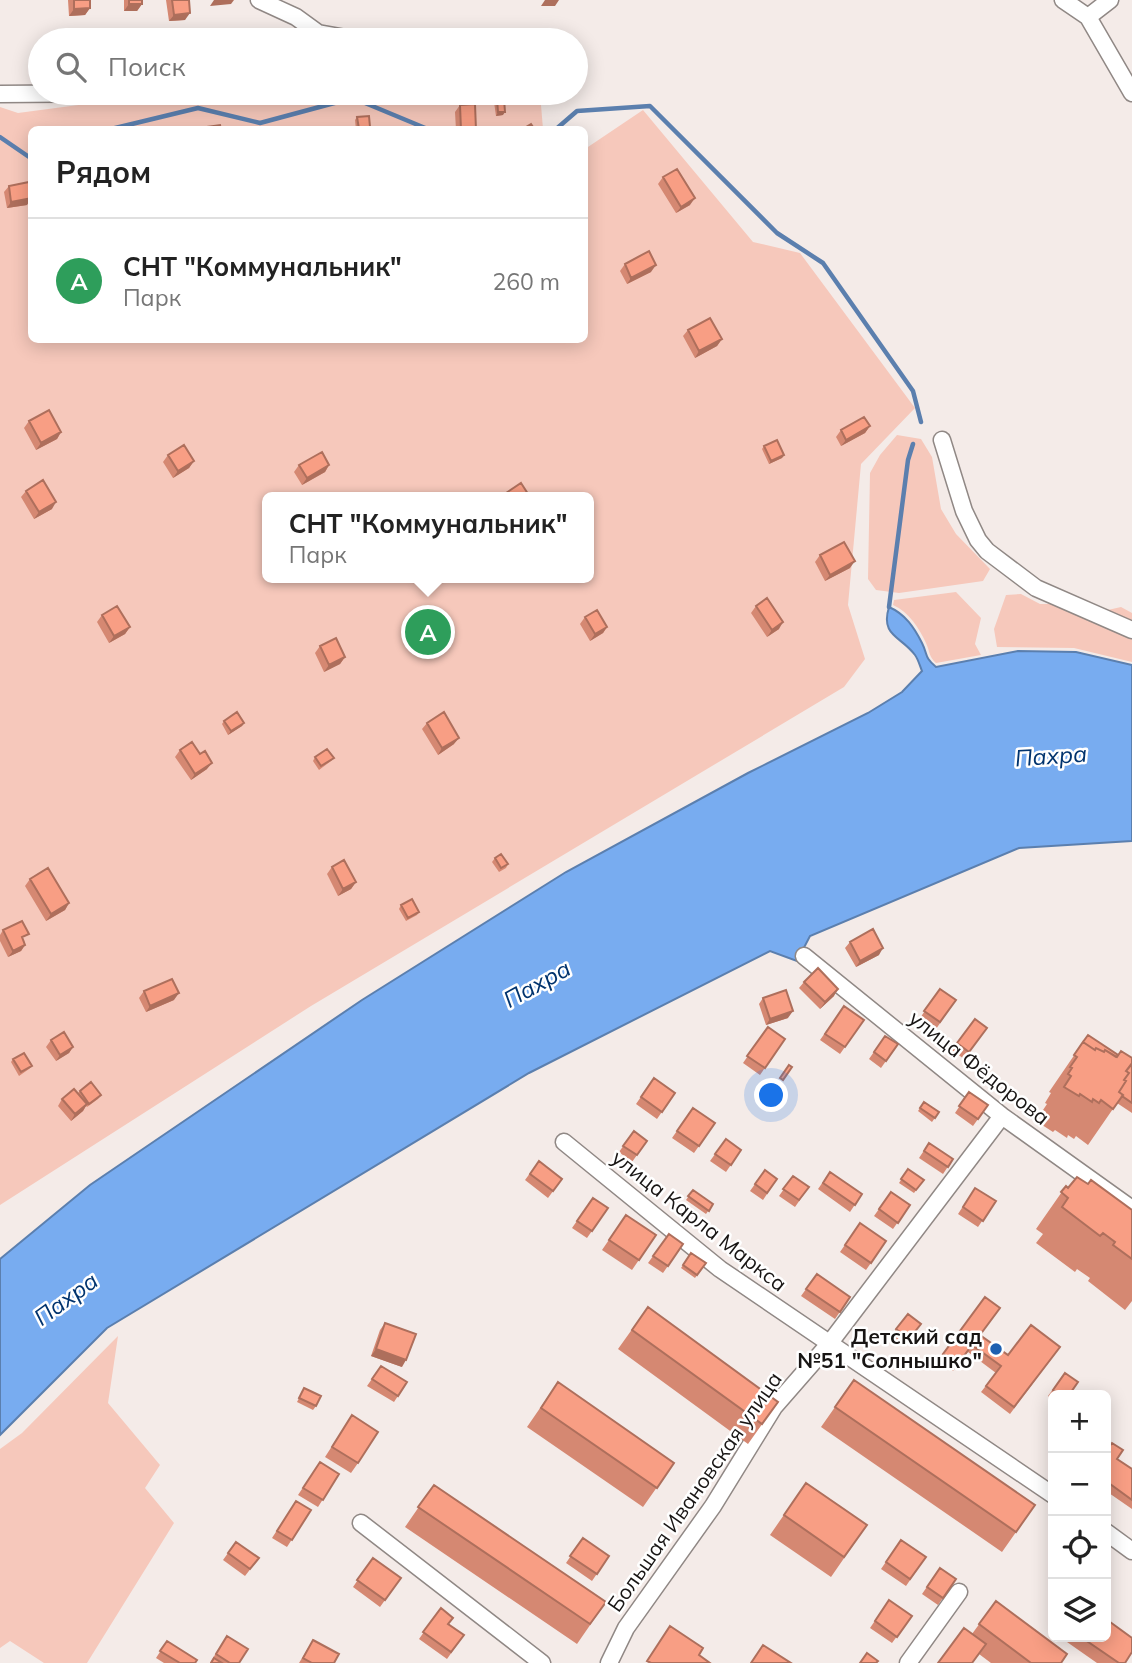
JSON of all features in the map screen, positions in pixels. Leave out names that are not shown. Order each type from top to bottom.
[{"type":"street","points":[[259,0],[296,17],[311,28]]},
{"type":"street","points":[[1063,0],[1088,17],[1132,93]]},
{"type":"street","points":[[1088,17],[1110,0]]},
{"type":"street","points":[[0,94],[28,94]]},
{"type":"street","points":[[942,440],[964,511],[978,540],[987,551],[1036,588],[1132,630]]},
{"type":"street","name":"улица Фёдорова","points":[[804,956],[1002,1116],[1132,1209]]},
{"type":"street","name":"Большая Ивановская улица","points":[[609,1663],[626,1628],[713,1506],[774,1407],[830,1344],[1002,1116]]},
{"type":"street","name":"улица Карла Маркса","points":[[564,1142],[720,1269],[1048,1491]]},
{"type":"street","points":[[361,1523],[542,1663]]},
{"type":"street","points":[[1111,1536],[1132,1551]]},
{"type":"street","points":[[908,1663],[959,1592]]},
{"type":"shaded area","points":[[78,105],[541,105],[543,126],[28,126],[28,343],[588,343],[588,147],[643,110],[753,242],[800,253],[915,408],[861,464],[848,605],[865,659],[844,687],[311,1006],[0,1205],[0,107],[18,113]]},
{"type":"shaded area","points":[[897,435],[921,439],[932,457],[941,509],[956,534],[990,569],[983,581],[899,593],[876,590],[868,579],[870,473],[880,455]]},
{"type":"shaded area","points":[[956,592],[981,618],[975,644],[981,655],[936,663],[917,626],[909,616],[893,605],[894,600]]},
{"type":"shaded area","points":[[1021,594],[1040,604],[1063,604],[1099,612],[1121,607],[1132,613],[1132,662],[1074,648],[997,647],[994,629],[1006,595]]},
{"type":"shaded area","points":[[118,1336],[108,1403],[160,1465],[145,1488],[174,1523],[87,1663],[44,1663],[10,1641],[0,1648],[0,1449],[22,1433]]},
{"type":"water","name":"Пахра","points":[[889,607],[900,613],[912,626],[928,658],[936,667],[1018,651],[1076,652],[1132,665],[1132,841],[1019,848],[810,936],[797,961],[770,951],[529,1073],[107,1328],[0,1435],[0,1259],[90,1185],[362,1000],[566,872],[748,773],[868,713],[902,692],[922,671],[915,655],[890,630],[887,624]]},
{"type":"building","points":[[74,0],[90,0],[90,8],[74,9]]},
{"type":"building","points":[[129,0],[142,0],[142,4],[129,4]]},
{"type":"building","points":[[172,0],[189,0],[190,13],[174,15]]},
{"type":"building","points":[[460,105],[475,105],[476,126],[461,126]]},
{"type":"building","points":[[497,105],[504,105],[505,112],[498,112]]},
{"type":"building","points":[[369,116],[370,126],[358,126],[357,117]]},
{"type":"building","points":[[677,169],[695,198],[681,207],[663,177]]},
{"type":"building","points":[[28,182],[28,199],[11,202],[9,186]]},
{"type":"building","points":[[649,251],[656,265],[631,278],[625,264]]},
{"type":"building","points":[[710,318],[722,339],[699,351],[688,330]]},
{"type":"building","points":[[49,410],[61,432],[41,443],[29,421]]},
{"type":"building","points":[[864,417],[870,426],[846,440],[841,430]]},
{"type":"building","points":[[777,440],[784,455],[771,461],[764,446]]},
{"type":"building","points":[[184,445],[194,461],[178,471],[168,455]]},
{"type":"building","points":[[322,452],[329,465],[307,478],[299,465]]},
{"type":"building","points":[[43,480],[56,502],[39,512],[26,491]]},
{"type":"building","points":[[521,483],[527,492],[508,492]]},
{"type":"building","points":[[844,542],[855,561],[830,575],[820,555]]},
{"type":"building","points":[[767,598],[783,622],[772,630],[756,606]]},
{"type":"building","points":[[117,606],[130,627],[114,636],[102,615]]},
{"type":"building","points":[[597,610],[607,627],[595,634],[585,617]]},
{"type":"building","points":[[336,638],[345,657],[329,665],[320,646]]},
{"type":"building","points":[[237,712],[244,723],[231,731],[224,721]]},
{"type":"building","points":[[444,712],[459,738],[442,748],[427,723]]},
{"type":"building","points":[[192,742],[200,754],[205,751],[212,763],[195,774],[180,750]]},
{"type":"building","points":[[327,749],[334,758],[321,766],[315,757]]},
{"type":"building","points":[[501,854],[508,864],[501,868],[495,858]]},
{"type":"building","points":[[344,860],[356,882],[343,889],[332,867]]},
{"type":"building","points":[[48,868],[69,903],[51,914],[30,879]]},
{"type":"building","points":[[412,899],[419,912],[408,918],[401,905]]},
{"type":"building","points":[[22,921],[29,934],[22,937],[25,945],[13,951],[3,930]]},
{"type":"building","points":[[873,929],[883,948],[860,961],[850,942]]},
{"type":"building","points":[[818,968],[838,989],[825,1002],[804,982]]},
{"type":"building","points":[[172,979],[179,993],[150,1006],[144,991]]},
{"type":"building","points":[[940,989],[956,1000],[940,1022],[924,1011]]},
{"type":"building","points":[[786,990],[793,1011],[770,1019],[763,998]]},
{"type":"building","points":[[844,1006],[864,1020],[845,1047],[825,1034]]},
{"type":"building","points":[[975,1019],[987,1028],[969,1052],[957,1043]]},
{"type":"building","points":[[768,1027],[785,1039],[765,1068],[747,1056]]},
{"type":"building","points":[[64,1032],[73,1047],[60,1055],[51,1040]]},
{"type":"building","points":[[1088,1035],[1118,1055],[1116,1057],[1105,1050],[1095,1050],[1083,1042]]},
{"type":"building","points":[[885,1036],[898,1044],[886,1061],[874,1052]]},
{"type":"building","points":[[1083,1042],[1095,1050],[1105,1050],[1117,1057],[1121,1051],[1132,1058],[1126,1071],[1129,1073],[1124,1080],[1126,1081],[1119,1092],[1123,1095],[1113,1109],[1101,1100],[1099,1103],[1093,1099],[1092,1102],[1064,1087],[1071,1076],[1068,1074],[1072,1068],[1070,1067],[1077,1057],[1074,1055]]},
{"type":"building","points":[[24,1053],[32,1066],[21,1072],[13,1059]]},
{"type":"building","points":[[789,1065],[792,1067],[783,1080],[780,1078]]},
{"type":"building","points":[[1131,1065],[1132,1103],[1119,1092],[1129,1073],[1126,1071]]},
{"type":"building","points":[[654,1078],[675,1093],[662,1112],[641,1097]]},
{"type":"building","points":[[91,1082],[101,1095],[89,1104],[80,1091]]},
{"type":"building","points":[[74,1089],[87,1104],[75,1114],[62,1099]]},
{"type":"building","points":[[969,1092],[988,1105],[978,1119],[959,1106]]},
{"type":"building","points":[[924,1102],[939,1112],[935,1118],[920,1108]]},
{"type":"building","points":[[693,1108],[715,1123],[699,1146],[677,1131]]},
{"type":"building","points":[[634,1131],[647,1141],[637,1155],[623,1146]]},
{"type":"building","points":[[726,1139],[741,1150],[731,1165],[715,1154]]},
{"type":"building","points":[[929,1143],[953,1159],[948,1167],[924,1151]]},
{"type":"building","points":[[539,1161],[562,1179],[553,1191],[530,1174]]},
{"type":"building","points":[[908,1169],[924,1180],[916,1190],[901,1179]]},
{"type":"building","points":[[765,1170],[777,1179],[767,1193],[755,1184]]},
{"type":"building","points":[[830,1172],[862,1194],[855,1205],[823,1183]]},
{"type":"building","points":[[793,1176],[809,1187],[799,1200],[783,1189]]},
{"type":"building","points":[[1077,1177],[1088,1184],[1091,1180],[1132,1210],[1132,1259],[1113,1245],[1115,1242],[1103,1233],[1100,1236],[1062,1207],[1068,1198],[1061,1192]]},
{"type":"building","points":[[975,1188],[996,1201],[983,1221],[963,1207]]},
{"type":"building","points":[[693,1190],[713,1204],[709,1211],[688,1196]]},
{"type":"building","points":[[891,1192],[910,1205],[898,1223],[879,1209]]},
{"type":"building","points":[[593,1198],[608,1208],[592,1231],[577,1221]]},
{"type":"building","points":[[626,1215],[656,1235],[639,1260],[609,1240]]},
{"type":"building","points":[[860,1223],[886,1241],[871,1263],[845,1245]]},
{"type":"building","points":[[669,1234],[683,1244],[668,1266],[653,1256]]},
{"type":"building","points":[[691,1253],[706,1263],[697,1275],[683,1265]]},
{"type":"building","points":[[817,1274],[850,1297],[840,1312],[806,1289]]},
{"type":"building","points":[[985,1297],[1000,1308],[980,1335],[1008,1355],[1031,1325],[1060,1347],[1014,1407],[986,1386],[1001,1366],[972,1345],[958,1364],[943,1354]]},
{"type":"building","points":[[648,1307],[778,1402],[762,1424],[632,1330]]},
{"type":"building","points":[[908,1314],[921,1324],[909,1339],[896,1329]]},
{"type":"building","points":[[385,1323],[416,1334],[406,1360],[376,1349]]},
{"type":"building","points":[[381,1366],[407,1382],[398,1396],[372,1379]]},
{"type":"building","points":[[1065,1373],[1078,1382],[1072,1390],[1053,1390]]},
{"type":"building","points":[[854,1380],[1035,1505],[1016,1532],[835,1407]]},
{"type":"building","points":[[558,1382],[674,1463],[657,1488],[541,1408]]},
{"type":"building","points":[[304,1388],[321,1396],[316,1406],[299,1398]]},
{"type":"building","points":[[352,1415],[378,1432],[358,1463],[332,1447]]},
{"type":"building","points":[[1111,1444],[1123,1450],[1117,1459],[1132,1469],[1132,1500],[1111,1485]]},
{"type":"building","points":[[320,1462],[339,1474],[323,1500],[303,1488]]},
{"type":"building","points":[[806,1483],[867,1525],[844,1557],[784,1515]]},
{"type":"building","points":[[434,1485],[606,1602],[590,1624],[418,1507]]},
{"type":"building","points":[[296,1501],[311,1510],[292,1540],[277,1531]]},
{"type":"building","points":[[583,1538],[609,1556],[597,1574],[570,1556]]},
{"type":"building","points":[[901,1540],[926,1557],[910,1579],[886,1562]]},
{"type":"building","points":[[236,1542],[259,1558],[250,1569],[228,1553]]},
{"type":"building","points":[[373,1558],[401,1578],[385,1600],[357,1580]]},
{"type":"building","points":[[940,1568],[956,1579],[943,1598],[927,1587]]},
{"type":"building","points":[[889,1600],[912,1616],[897,1637],[875,1621]]},
{"type":"building","points":[[996,1601],[1067,1654],[1061,1663],[1031,1663],[979,1624]]},
{"type":"building","points":[[441,1608],[453,1618],[448,1624],[464,1635],[451,1652],[423,1632]]},
{"type":"building","points":[[1111,1623],[1132,1638],[1132,1652],[1125,1663],[1119,1663],[1088,1642],[1111,1642]]},
{"type":"building","points":[[670,1626],[703,1648],[699,1655],[710,1663],[647,1661]]},
{"type":"building","points":[[964,1628],[986,1644],[972,1663],[938,1663]]},
{"type":"building","points":[[227,1636],[248,1649],[239,1663],[230,1663],[216,1654]]},
{"type":"building","points":[[313,1640],[339,1654],[334,1663],[312,1663],[303,1658]]},
{"type":"building","points":[[167,1641],[197,1660],[195,1663],[180,1663],[160,1651]]},
{"type":"building","points":[[763,1645],[791,1663],[751,1663]]},
{"type":"building","points":[[867,1653],[878,1661],[860,1663]]},
{"type":"waterway","points":[[124,126],[198,108],[260,123],[327,105]]},
{"type":"waterway","points":[[370,105],[420,126]]},
{"type":"waterway","points":[[560,126],[577,111],[650,106],[777,233],[823,263],[913,391],[921,422]]},
{"type":"waterway","points":[[0,137],[28,156]]},
{"type":"waterway","points":[[889,607],[908,460],[913,444]]},
{"type":"place","name":"СНТ \"Коммунальник\"","points":[[428,632]]},
{"type":"place","name":"Детский сад №51 \"Солнышко\"","points":[[996,1349]]}]
